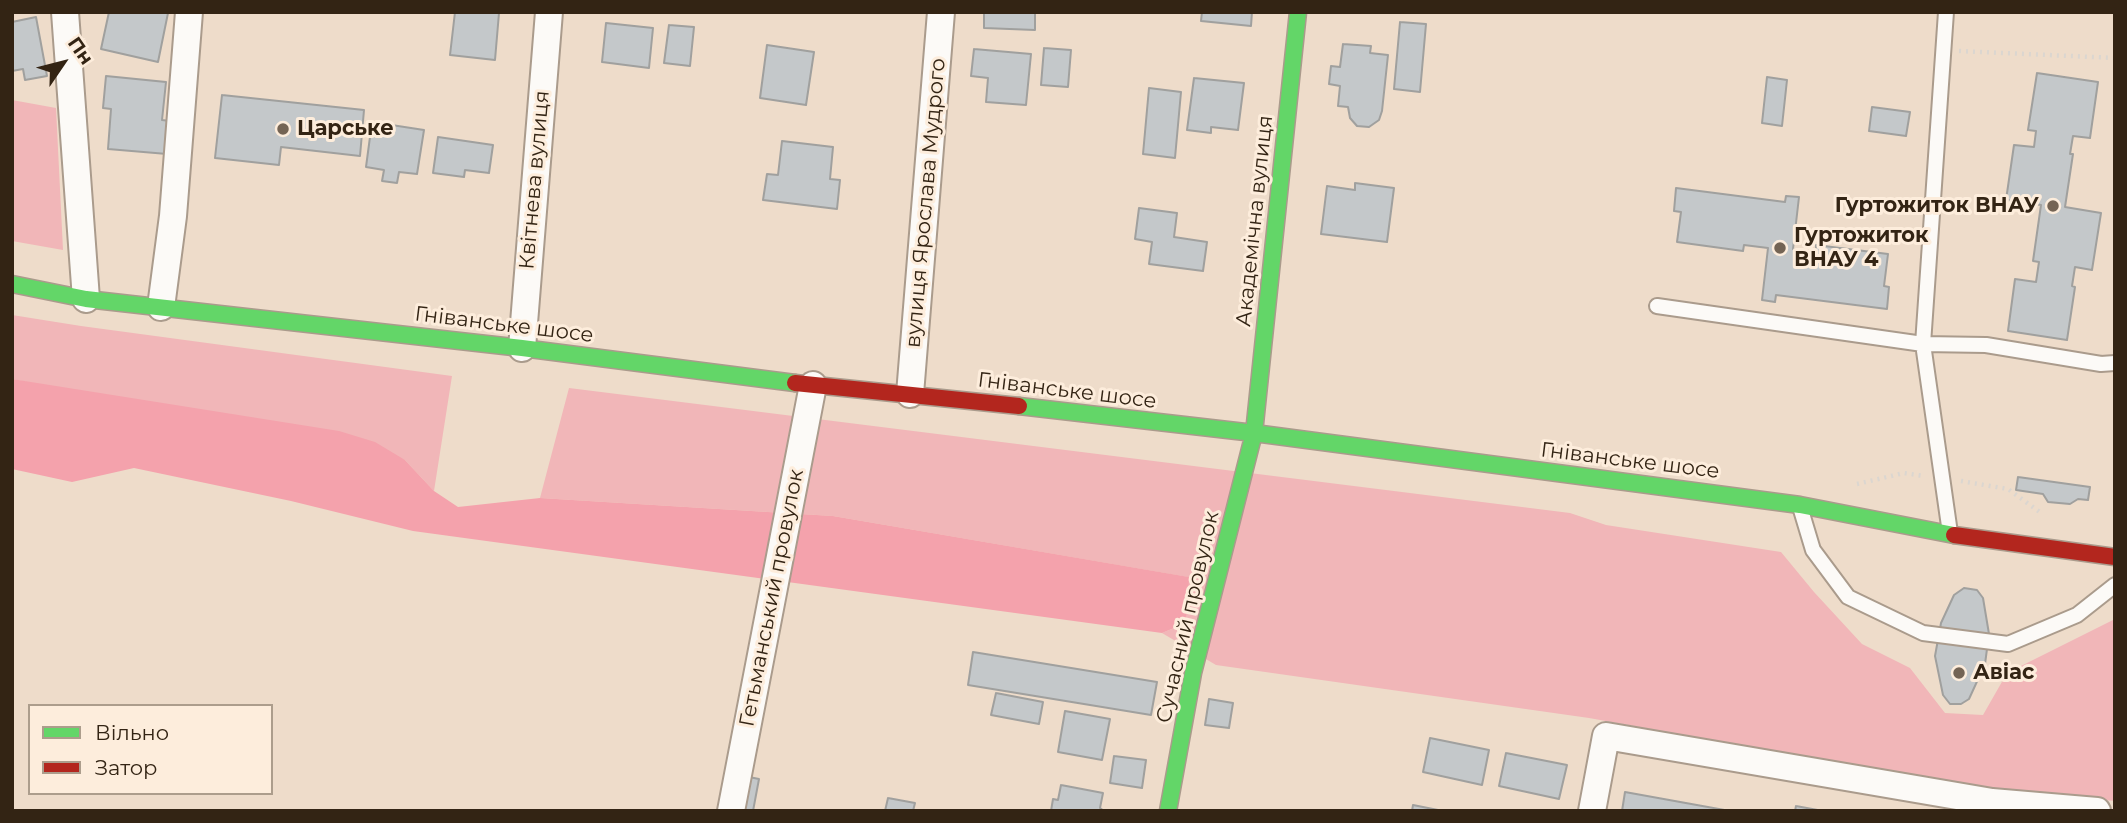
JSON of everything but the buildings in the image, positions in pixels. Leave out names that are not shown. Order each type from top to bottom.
[{"type":"main road","name":"Академічна вулиця","points":[[1254,433],[1298,12]]},
{"type":"main road","name":"Гніванське шосе","points":[[12,284],[86,299],[522,348],[813,385],[1254,433],[1800,505],[1950,534],[2115,557]]},
{"type":"main road","name":"Сучасний провулок","points":[[1168,811],[1194,673],[1254,433]]},
{"type":"street","points":[[65,12],[86,299]]},
{"type":"street","points":[[161,307],[173,216],[189,12]]},
{"type":"street","name":"Квітнева вулиця","points":[[522,348],[549,12]]},
{"type":"street","name":"вулиця Ярослава Мудрого","points":[[910,394],[941,12]]},
{"type":"street","name":"Гетьманський провулок","points":[[731,811],[813,385]]},
{"type":"street","points":[[1592,811],[1606,736],[1991,806],[2097,811]]},
{"type":"lane","points":[[1946,12],[1923,344],[1950,534]]},
{"type":"lane","points":[[1657,306],[1923,344],[1986,345],[2101,364],[2115,363]]},
{"type":"lane","points":[[1800,505],[1814,550],[1848,597],[1923,633],[2008,645],[2077,615],[2115,585]]},
{"type":"path","points":[[1945,50],[2115,58]]},
{"type":"shaded area","points":[[12,100],[56,108],[63,250],[12,241]]},
{"type":"shaded area","points":[[12,315],[452,376],[434,491],[405,460],[12,379]]},
{"type":"shaded area","points":[[12,379],[339,431],[375,442],[405,460],[434,491],[458,507],[540,498],[833,516],[1189,577],[1186,623],[1162,633],[413,531],[291,501],[134,468],[72,482],[12,469]]},
{"type":"shaded area","points":[[569,388],[1570,513],[1606,525],[1781,552],[1862,644],[1910,668],[1945,713],[1983,715],[2007,673],[2115,619],[2115,801],[1994,791],[1589,718],[1216,665],[1162,633],[1186,623],[1188,577],[833,516],[540,498]]},
{"type":"traffic: fast","points":[[1168,811],[1193,673],[1254,433],[1298,12]]},
{"type":"traffic: fast","points":[[12,284],[86,299],[522,348],[795,383]]},
{"type":"traffic: fast","points":[[1019,406],[1254,433],[1800,505],[1954,535]]},
{"type":"traffic: jam","points":[[795,383],[1019,406]]},
{"type":"traffic: jam","points":[[1954,535],[2115,557]]},
{"type":"place","name":"Царське","points":[[283,129]]},
{"type":"place","name":"Гуртожиток ВНАУ","points":[[2053,206]]},
{"type":"place","name":"Гуртожиток ВНАУ 4","points":[[1780,248]]},
{"type":"place","name":"Авіас","points":[[1959,673]]}]
